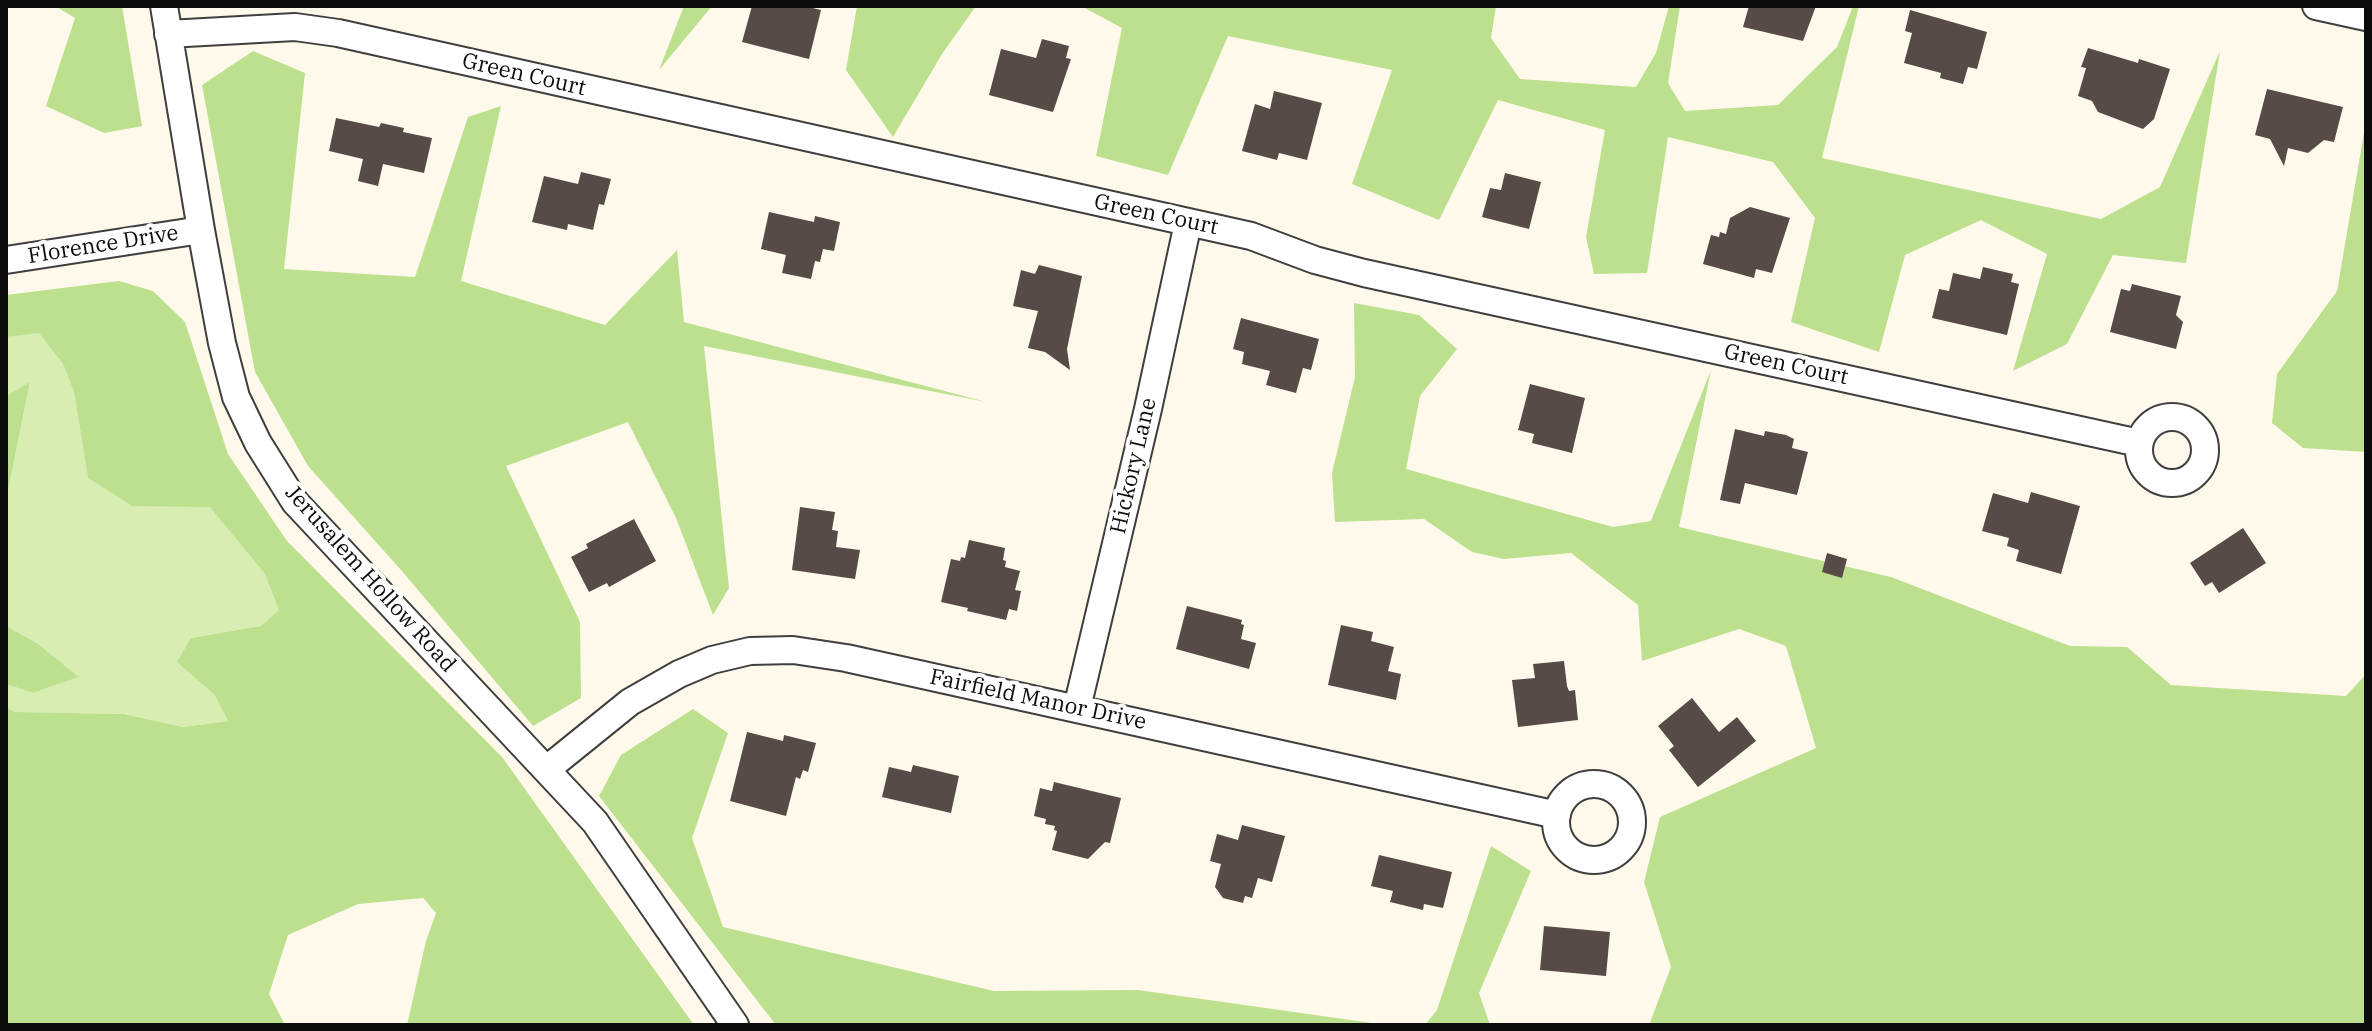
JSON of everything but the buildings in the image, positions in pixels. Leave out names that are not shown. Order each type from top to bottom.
[{"type":"street","name":"Jerusalem Hollow Road","points":[[164,6],[201,230],[236,397],[258,443],[295,502],[595,822],[735,1025]]},
{"type":"street","points":[[2316,6],[2366,17]]},
{"type":"street","name":"Green Court","points":[[168,34],[295,27],[338,33],[1251,236],[1315,260],[1364,273],[2139,443]]},
{"type":"street","name":"Hickory Lane","points":[[1077,708],[1188,223]]},
{"type":"street","name":"Florence Drive","points":[[6,260],[201,230]]},
{"type":"street","name":"Fairfield Manor Drive","points":[[547,769],[630,702],[679,674],[712,660],[750,651],[793,650],[846,658],[1557,815]]},
{"type":"green space","points":[[55,6],[122,6],[142,126],[104,133],[46,106],[75,18]]},
{"type":"green space","points":[[684,6],[712,6],[659,70]]},
{"type":"green space","points":[[857,6],[976,6],[942,54],[893,137],[846,70]]},
{"type":"green space","points":[[1081,6],[1496,6],[1491,38],[1520,79],[1636,87],[1656,53],[1669,6],[1680,6],[1668,83],[1685,111],[1778,105],[1837,47],[1853,6],[1859,6],[1822,158],[2101,219],[2160,187],[2220,51],[2186,263],[2113,255],[2067,344],[2013,371],[2047,254],[1981,220],[1905,255],[1879,352],[1791,322],[1815,218],[1773,162],[1668,137],[1647,273],[1594,274],[1586,237],[1605,130],[1498,100],[1439,220],[1352,184],[1392,70],[1228,36],[1168,175],[1096,156],[1122,28]]},
{"type":"green space","points":[[253,51],[305,73],[284,269],[415,277],[468,117],[501,106],[461,281],[605,325],[677,250],[684,322],[986,402],[704,346],[729,588],[713,615],[676,518],[628,422],[506,466],[580,622],[581,698],[533,726],[308,466],[255,372],[202,85]]},
{"type":"green space","points":[[2366,121],[2366,452],[2303,448],[2272,423],[2277,374],[2337,291]]},
{"type":"green space","points":[[119,281],[153,291],[185,322],[228,454],[287,541],[502,757],[694,1025],[407,1025],[426,941],[436,913],[423,898],[358,904],[288,935],[269,994],[285,1025],[6,1025],[6,708],[15,712],[124,714],[183,727],[228,721],[214,694],[177,662],[191,638],[261,626],[279,610],[265,574],[210,507],[132,506],[88,478],[74,392],[63,364],[39,333],[6,337],[6,295]]},
{"type":"green space","points":[[1354,303],[1419,315],[1457,349],[1420,396],[1406,469],[1613,527],[1651,521],[1711,370],[1679,527],[1891,577],[2070,646],[2127,647],[2171,685],[2346,696],[2366,674],[2366,1025],[1649,1025],[1671,967],[1644,882],[1660,817],[1816,748],[1786,646],[1739,629],[1642,661],[1638,605],[1571,553],[1504,559],[1472,552],[1424,519],[1335,522],[1332,473],[1355,377]]},
{"type":"green space","points":[[39,332],[63,364],[74,392],[88,478],[132,506],[210,506],[265,574],[280,610],[261,626],[191,638],[228,721],[183,727],[124,714],[14,712],[6,708],[6,684],[33,693],[79,677],[37,643],[6,626],[6,502],[30,383],[6,396],[6,337]]},
{"type":"green space","points":[[30,382],[6,501],[6,396]]},
{"type":"green space","points":[[6,626],[37,643],[79,677],[33,693],[6,684]]},
{"type":"green space","points":[[693,709],[728,733],[692,838],[723,927],[994,991],[1138,990],[1386,1025],[776,1025],[599,796],[621,755]]},
{"type":"green space","points":[[1491,846],[1531,871],[1479,993],[1490,1025],[1425,1025],[1437,1010]]}]
